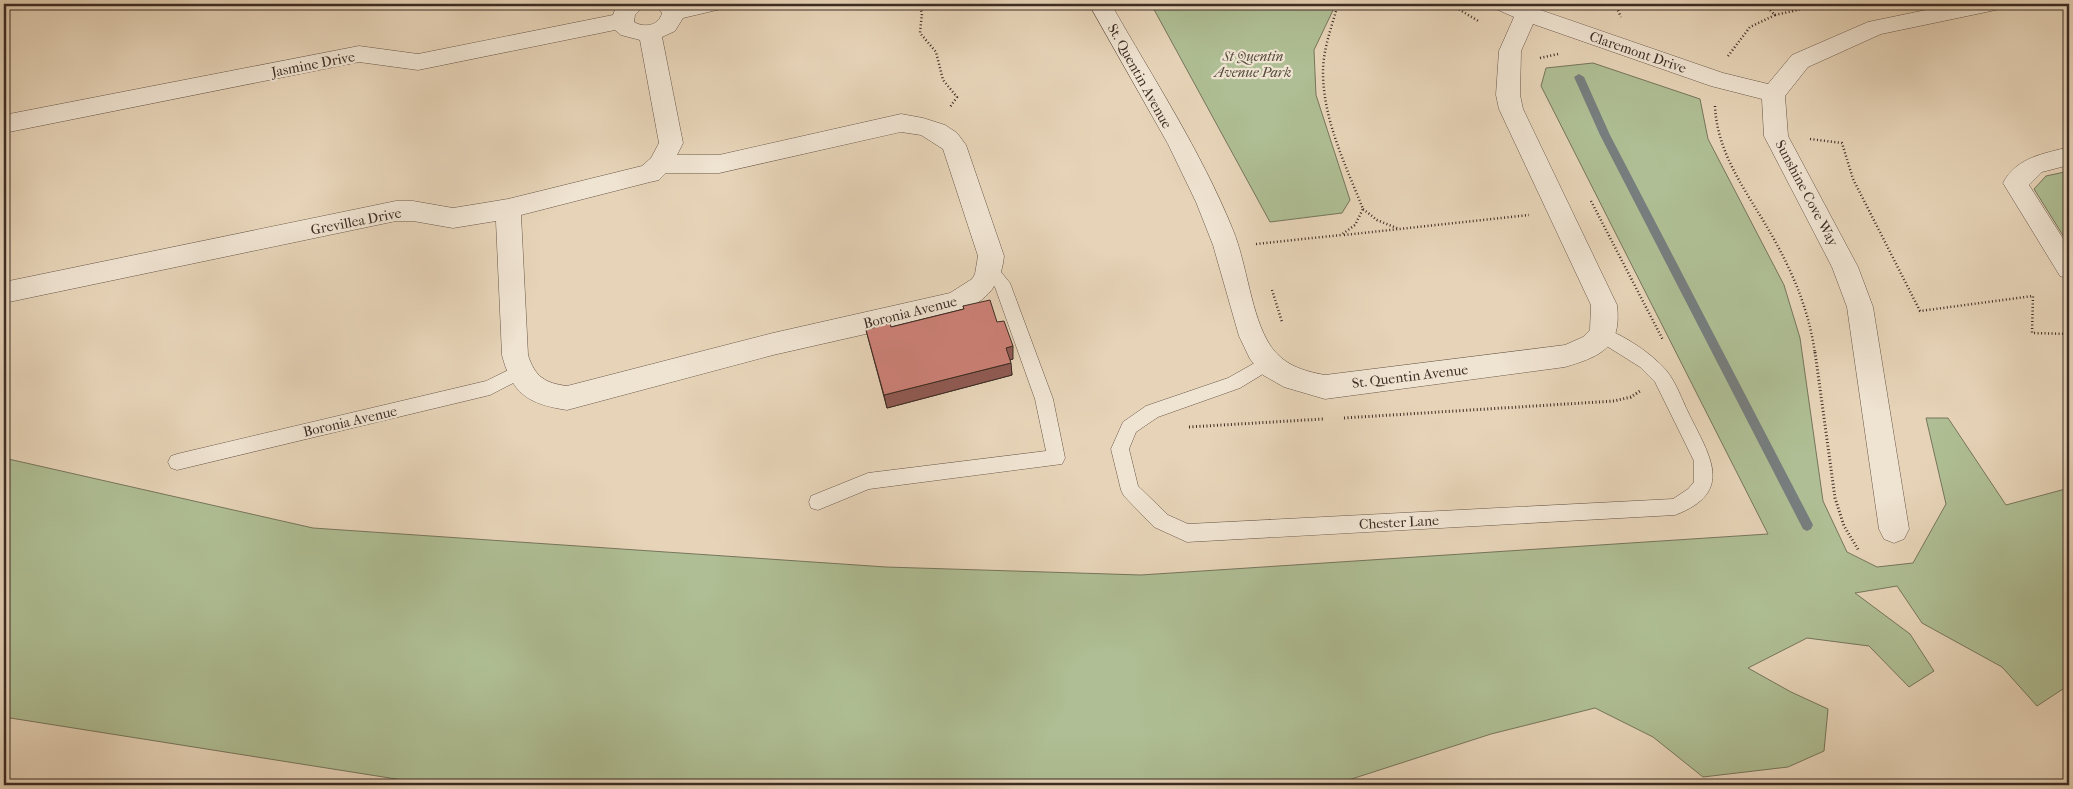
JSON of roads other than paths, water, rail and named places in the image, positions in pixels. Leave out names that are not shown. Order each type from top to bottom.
[{"type":"street","points":[[629,12],[626,28],[634,32],[650,33],[667,25],[669,8],[714,4]]},
{"type":"street","name":"St. Quentin Avenue","points":[[1100,4],[1204,192],[1226,247],[1256,345],[1267,363],[1302,383],[1325,387],[1565,356],[1589,349],[1603,335]]},
{"type":"street","name":"Claremont Drive","points":[[1504,4],[1527,14],[1719,80],[1773,94]]},
{"type":"street","points":[[1773,94],[1800,61],[1876,27],[1991,4]]},
{"type":"street","name":"Jasmine Drive","points":[[4,124],[360,54],[418,62],[629,12]]},
{"type":"street","points":[[1527,14],[1510,51],[1508,95],[1510,109],[1604,305],[1607,322],[1603,335]]},
{"type":"street","points":[[650,33],[671,143],[660,164],[719,164],[901,123],[919,124],[945,136],[954,146],[991,256],[990,271]]},
{"type":"street","name":"Sunshine Cove Way","points":[[1773,94],[1776,136],[1845,267],[1860,307],[1894,528]]},
{"type":"street","points":[[2069,156],[2034,165],[2015,183],[2069,269]]},
{"type":"street","name":"Grevillea Drive","points":[[4,293],[396,211],[413,211],[453,218],[508,209],[639,177],[650,173],[660,164]]},
{"type":"street","points":[[508,209],[515,355],[519,372]]},
{"type":"street","name":"Boronia Avenue","points":[[519,372],[528,386],[544,395],[567,398],[773,344],[954,303],[971,296],[982,286],[990,271]]},
{"type":"lane","points":[[818,502],[868,481],[1056,458],[1044,399],[1002,283],[990,271]]},
{"type":"lane","name":"Chester Lane","points":[[1267,363],[1234,384],[1152,411],[1129,427],[1120,449],[1130,490],[1161,521],[1187,533],[1675,507],[1693,498],[1702,485],[1706,473],[1704,461],[1661,377],[1646,362],[1603,335]]},
{"type":"lane","name":"Boronia Avenue","points":[[177,462],[490,388],[519,372]]},
{"type":"waterway","points":[[1579,77],[1605,135],[1807,525]]},
{"type":"park label","name":"St Quentin Avenue Park","points":[[1253,64]]}]
